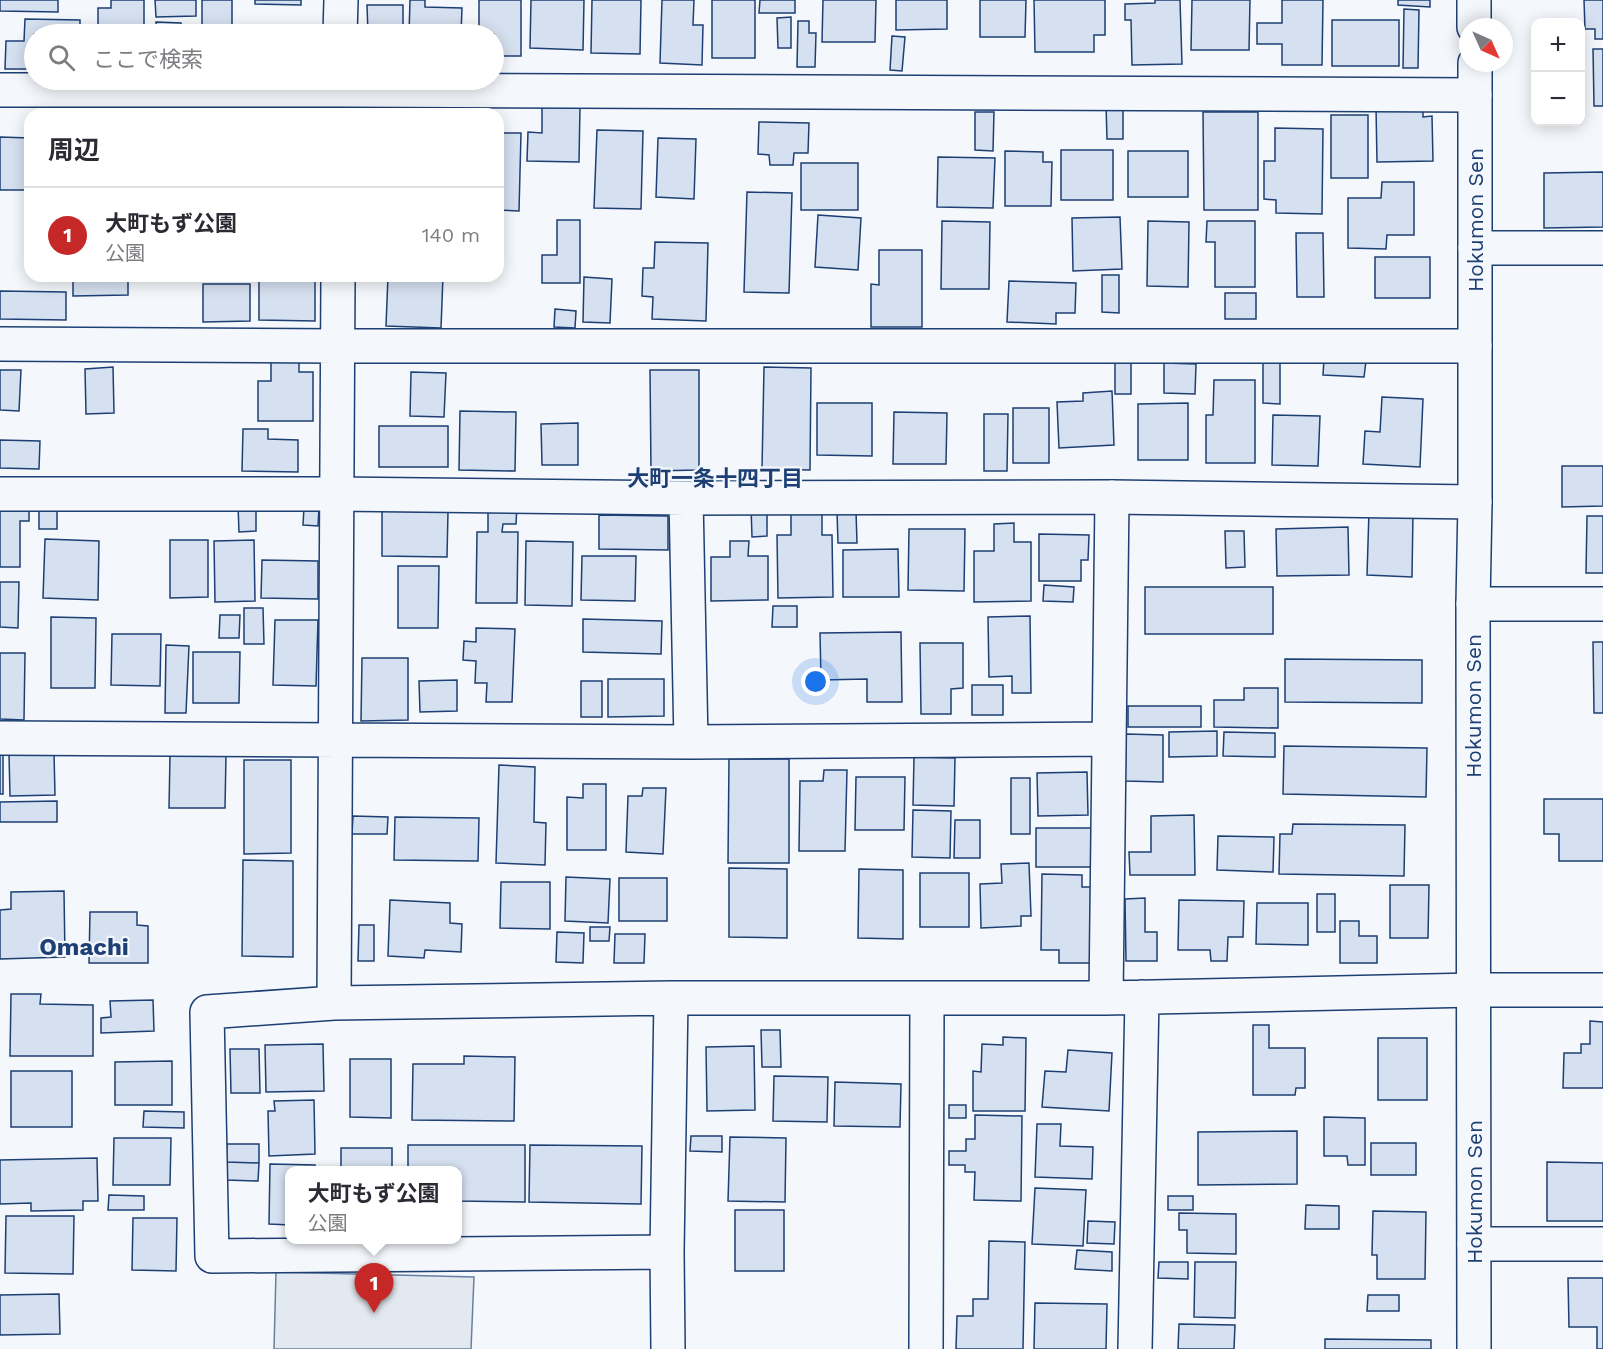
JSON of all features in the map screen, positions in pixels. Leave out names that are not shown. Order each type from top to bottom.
[{"type":"street","points":[[340,24],[341,0]]},
{"type":"street","points":[[1474,0],[1474,18]]},
{"type":"street","name":"Hokumon Sen","points":[[1474,1349],[1475,72]]},
{"type":"street","points":[[0,90],[340,94],[1475,95]]},
{"type":"street","points":[[1475,248],[1603,248]]},
{"type":"street","points":[[334,1003],[338,282]]},
{"type":"street","points":[[0,344],[1475,346]]},
{"type":"street","points":[[0,494],[336,494],[686,498],[1112,497],[1474,502]]},
{"type":"street","points":[[1106,998],[1112,497]]},
{"type":"street","points":[[686,498],[691,742]]},
{"type":"street","points":[[1473,604],[1603,604]]},
{"type":"street","points":[[0,738],[691,742],[1109,739]]},
{"type":"street","points":[[667,1252],[212,1256],[207,1012],[334,1003],[671,998],[1142,998],[1474,990],[1603,990]]},
{"type":"street","points":[[668,1349],[667,1252],[671,998]]},
{"type":"street","points":[[926,1349],[927,998]]},
{"type":"street","points":[[1135,1349],[1142,998]]},
{"type":"street","points":[[1474,1244],[1603,1244]]},
{"type":"shaded area","points":[[276,1272],[474,1277],[471,1349],[274,1349]]},
{"type":"building","points":[[0,0],[58,0],[58,12],[0,11]]},
{"type":"building","points":[[111,0],[144,0],[144,24],[98,24],[98,8],[111,8]]},
{"type":"building","points":[[155,0],[196,0],[196,16],[156,17]]},
{"type":"building","points":[[202,0],[232,0],[232,24],[202,24]]},
{"type":"building","points":[[255,0],[301,0],[301,5],[255,4]]},
{"type":"building","points":[[410,0],[425,0],[425,7],[462,8],[461,24],[409,24]]},
{"type":"building","points":[[479,0],[521,0],[521,56],[504,56],[504,24],[479,24]]},
{"type":"building","points":[[531,0],[584,0],[583,50],[530,48]]},
{"type":"building","points":[[592,0],[641,0],[640,54],[591,53]]},
{"type":"building","points":[[662,0],[694,0],[693,25],[703,25],[702,65],[660,63]]},
{"type":"building","points":[[712,0],[755,0],[755,58],[712,58]]},
{"type":"building","points":[[760,0],[795,0],[795,13],[759,13]]},
{"type":"building","points":[[823,0],[876,0],[875,42],[822,42]]},
{"type":"building","points":[[896,0],[947,0],[947,29],[896,30]]},
{"type":"building","points":[[980,0],[1026,0],[1025,37],[980,37]]},
{"type":"building","points":[[1034,0],[1105,0],[1105,35],[1094,35],[1094,52],[1035,52]]},
{"type":"building","points":[[1155,0],[1180,0],[1182,64],[1132,65],[1131,20],[1125,20],[1125,4],[1155,3]]},
{"type":"building","points":[[1192,0],[1250,0],[1249,50],[1191,50]]},
{"type":"building","points":[[1282,0],[1323,0],[1322,65],[1282,65],[1282,44],[1257,44],[1257,23],[1282,23]]},
{"type":"building","points":[[1398,0],[1430,0],[1430,7],[1398,5]]},
{"type":"building","points":[[1584,0],[1603,0],[1603,39],[1595,39],[1595,29],[1585,29]]},
{"type":"building","points":[[367,5],[403,5],[403,24],[368,24]]},
{"type":"building","points":[[1404,9],[1419,10],[1418,68],[1403,68]]},
{"type":"building","points":[[791,17],[791,48],[778,48],[777,18]]},
{"type":"building","points":[[25,19],[80,20],[80,24],[25,24]]},
{"type":"building","points":[[1332,20],[1399,20],[1399,66],[1332,66]]},
{"type":"building","points":[[798,21],[809,21],[809,33],[816,33],[815,67],[797,67]]},
{"type":"building","points":[[156,22],[181,24],[156,24]]},
{"type":"building","points":[[892,36],[905,37],[902,71],[890,70]]},
{"type":"building","points":[[6,41],[24,41],[24,69],[5,69]]},
{"type":"building","points":[[1593,49],[1603,49],[1603,106],[1594,106]]},
{"type":"building","points":[[1106,104],[1123,104],[1123,139],[1107,139]]},
{"type":"building","points":[[542,106],[580,106],[579,162],[527,161],[528,132],[542,133]]},
{"type":"building","points":[[1376,107],[1423,107],[1423,117],[1432,116],[1433,161],[1377,162]]},
{"type":"building","points":[[975,112],[994,112],[993,151],[975,150]]},
{"type":"building","points":[[1203,112],[1258,112],[1258,210],[1204,210]]},
{"type":"building","points":[[1331,115],[1368,115],[1368,178],[1331,178]]},
{"type":"building","points":[[759,122],[809,123],[808,153],[794,153],[793,165],[770,165],[769,155],[758,154]]},
{"type":"building","points":[[1275,128],[1323,129],[1322,214],[1276,213],[1276,200],[1264,199],[1264,161],[1275,161]]},
{"type":"building","points":[[597,130],[643,131],[641,209],[594,208]]},
{"type":"building","points":[[504,133],[521,133],[519,211],[504,210]]},
{"type":"building","points":[[0,137],[24,138],[24,190],[0,190]]},
{"type":"building","points":[[658,138],[696,139],[694,199],[656,197]]},
{"type":"building","points":[[1061,150],[1113,150],[1113,200],[1061,200]]},
{"type":"building","points":[[1005,151],[1043,152],[1043,162],[1052,162],[1051,206],[1005,206]]},
{"type":"building","points":[[1128,151],[1188,151],[1188,197],[1128,197]]},
{"type":"building","points":[[938,157],[995,158],[993,208],[937,207]]},
{"type":"building","points":[[801,163],[858,163],[858,210],[801,210]]},
{"type":"building","points":[[1603,172],[1603,227],[1544,228],[1544,173]]},
{"type":"building","points":[[1382,182],[1414,182],[1414,235],[1387,235],[1386,249],[1348,248],[1348,198],[1381,198]]},
{"type":"building","points":[[747,192],[792,193],[789,293],[744,292]]},
{"type":"building","points":[[818,215],[861,218],[858,270],[815,267]]},
{"type":"building","points":[[1120,217],[1122,269],[1073,271],[1072,218]]},
{"type":"building","points":[[557,220],[580,220],[580,283],[542,283],[542,255],[557,255]]},
{"type":"building","points":[[942,221],[990,222],[989,289],[941,289]]},
{"type":"building","points":[[1148,221],[1189,222],[1188,287],[1147,286]]},
{"type":"building","points":[[1207,221],[1255,221],[1255,287],[1215,287],[1215,242],[1206,242]]},
{"type":"building","points":[[1296,233],[1323,233],[1324,297],[1297,297]]},
{"type":"building","points":[[655,242],[708,243],[706,321],[652,319],[653,297],[642,296],[643,268],[654,268]]},
{"type":"building","points":[[879,250],[922,250],[922,327],[871,327],[871,284],[879,285]]},
{"type":"building","points":[[1375,257],[1430,257],[1430,298],[1375,298]]},
{"type":"building","points":[[1102,275],[1119,275],[1119,313],[1102,312]]},
{"type":"building","points":[[584,277],[612,279],[610,323],[583,322]]},
{"type":"building","points":[[1009,281],[1076,283],[1075,313],[1056,313],[1056,324],[1007,322]]},
{"type":"building","points":[[73,282],[128,282],[128,295],[73,296]]},
{"type":"building","points":[[259,282],[315,282],[315,321],[259,320]]},
{"type":"building","points":[[388,282],[443,282],[441,328],[386,326]]},
{"type":"building","points":[[203,284],[250,284],[250,321],[203,322]]},
{"type":"building","points":[[0,291],[66,292],[66,320],[0,319]]},
{"type":"building","points":[[1225,293],[1256,293],[1256,319],[1225,319]]},
{"type":"building","points":[[555,309],[576,311],[575,328],[554,327]]},
{"type":"building","points":[[1324,359],[1366,361],[1364,377],[1323,375]]},
{"type":"building","points":[[1131,360],[1131,394],[1115,394],[1115,361]]},
{"type":"building","points":[[1263,361],[1280,361],[1280,404],[1263,403]]},
{"type":"building","points":[[271,362],[299,362],[299,372],[313,372],[313,421],[258,421],[258,381],[271,381]]},
{"type":"building","points":[[1164,363],[1196,364],[1195,394],[1164,393]]},
{"type":"building","points":[[113,367],[114,413],[86,414],[85,369]]},
{"type":"building","points":[[764,367],[811,368],[810,470],[762,469]]},
{"type":"building","points":[[0,370],[21,370],[19,411],[0,410]]},
{"type":"building","points":[[650,370],[699,370],[699,470],[651,471]]},
{"type":"building","points":[[411,372],[446,373],[444,417],[410,416]]},
{"type":"building","points":[[1214,380],[1255,380],[1255,463],[1206,463],[1206,415],[1213,415]]},
{"type":"building","points":[[1112,391],[1114,445],[1059,448],[1057,402],[1083,401],[1083,393]]},
{"type":"building","points":[[1382,397],[1423,399],[1420,467],[1363,464],[1365,431],[1380,432]]},
{"type":"building","points":[[817,403],[872,403],[872,456],[817,455]]},
{"type":"building","points":[[1188,403],[1188,460],[1138,460],[1138,404]]},
{"type":"building","points":[[1013,408],[1049,408],[1049,463],[1013,463]]},
{"type":"building","points":[[460,411],[516,412],[515,471],[459,470]]},
{"type":"building","points":[[894,412],[947,413],[946,464],[893,464]]},
{"type":"building","points":[[984,414],[1008,414],[1007,471],[984,471]]},
{"type":"building","points":[[1273,415],[1320,416],[1318,466],[1272,465]]},
{"type":"building","points":[[578,423],[578,465],[542,465],[541,424]]},
{"type":"building","points":[[379,426],[448,426],[448,467],[379,467]]},
{"type":"building","points":[[243,429],[268,429],[268,439],[298,440],[298,472],[242,471]]},
{"type":"building","points":[[0,440],[40,441],[39,469],[0,468]]},
{"type":"building","points":[[1562,466],[1603,466],[1603,506],[1562,507]]},
{"type":"building","points":[[39,503],[57,503],[57,529],[39,529]]},
{"type":"building","points":[[488,504],[517,505],[516,524],[503,524],[502,532],[518,532],[517,603],[476,603],[477,532],[488,532]]},
{"type":"building","points":[[238,505],[256,505],[256,531],[239,532]]},
{"type":"building","points":[[767,505],[767,536],[752,537],[751,506]]},
{"type":"building","points":[[304,507],[319,508],[318,526],[303,525]]},
{"type":"building","points":[[29,510],[29,521],[20,521],[20,567],[0,567],[0,511]]},
{"type":"building","points":[[791,510],[822,510],[822,535],[832,535],[833,597],[778,598],[777,535],[791,535]]},
{"type":"building","points":[[382,511],[448,512],[447,557],[382,556]]},
{"type":"building","points":[[856,511],[857,543],[838,543],[837,512]]},
{"type":"building","points":[[1369,511],[1413,512],[1412,577],[1367,575]]},
{"type":"building","points":[[599,515],[668,516],[668,550],[599,549]]},
{"type":"building","points":[[1587,516],[1603,516],[1603,573],[1586,573]]},
{"type":"building","points":[[1014,523],[1014,542],[1031,542],[1031,601],[974,602],[974,551],[994,551],[994,524]]},
{"type":"building","points":[[1348,527],[1349,575],[1277,576],[1276,529]]},
{"type":"building","points":[[909,529],[965,529],[964,591],[908,590]]},
{"type":"building","points":[[1225,531],[1244,531],[1245,567],[1226,568]]},
{"type":"building","points":[[1039,534],[1089,535],[1088,560],[1081,560],[1081,581],[1039,581]]},
{"type":"building","points":[[45,539],[99,541],[98,600],[43,598]]},
{"type":"building","points":[[170,540],[208,540],[208,597],[170,598]]},
{"type":"building","points":[[254,540],[255,601],[215,602],[214,541]]},
{"type":"building","points":[[526,541],[573,542],[572,606],[525,605]]},
{"type":"building","points":[[730,541],[749,541],[748,556],[768,556],[768,600],[711,601],[711,557],[730,557]]},
{"type":"building","points":[[898,549],[899,597],[843,597],[843,550]]},
{"type":"building","points":[[582,556],[636,556],[635,601],[581,600]]},
{"type":"building","points":[[262,560],[318,561],[318,599],[261,598]]},
{"type":"building","points":[[398,566],[439,566],[438,628],[398,628]]},
{"type":"building","points":[[0,582],[19,582],[18,628],[0,627]]},
{"type":"building","points":[[1044,585],[1074,587],[1073,602],[1043,601]]},
{"type":"building","points":[[1145,587],[1273,587],[1273,634],[1145,634]]},
{"type":"building","points":[[773,606],[797,606],[797,627],[772,627]]},
{"type":"building","points":[[244,608],[263,608],[264,644],[244,644]]},
{"type":"building","points":[[220,615],[240,615],[239,638],[219,638]]},
{"type":"building","points":[[1030,616],[1031,693],[1012,693],[1012,676],[989,677],[988,617]]},
{"type":"building","points":[[51,617],[96,618],[95,688],[51,688]]},
{"type":"building","points":[[583,619],[662,621],[661,654],[583,652]]},
{"type":"building","points":[[275,620],[318,620],[316,686],[273,685]]},
{"type":"building","points":[[476,628],[515,629],[512,702],[486,702],[487,683],[475,683],[476,661],[463,660],[464,641],[476,642]]},
{"type":"building","points":[[901,632],[902,702],[867,702],[867,679],[821,680],[820,633]]},
{"type":"building","points":[[112,634],[161,634],[160,686],[111,685]]},
{"type":"building","points":[[1593,642],[1603,642],[1603,713],[1594,713]]},
{"type":"building","points":[[920,643],[963,643],[963,688],[951,689],[951,714],[921,714]]},
{"type":"building","points":[[166,645],[189,646],[186,713],[165,713]]},
{"type":"building","points":[[193,652],[240,652],[239,703],[193,703]]},
{"type":"building","points":[[0,653],[25,653],[24,720],[0,719]]},
{"type":"building","points":[[362,658],[408,658],[408,720],[361,721]]},
{"type":"building","points":[[1285,659],[1422,660],[1422,703],[1285,702]]},
{"type":"building","points":[[608,679],[664,679],[664,716],[608,717]]},
{"type":"building","points":[[457,680],[457,711],[420,712],[419,681]]},
{"type":"building","points":[[581,681],[602,681],[602,717],[581,717]]},
{"type":"building","points":[[972,685],[1003,685],[1003,715],[972,715]]},
{"type":"building","points":[[1244,688],[1278,688],[1278,728],[1214,727],[1214,700],[1244,700]]},
{"type":"building","points":[[1128,706],[1201,706],[1201,727],[1128,727]]},
{"type":"building","points":[[1217,731],[1217,756],[1169,757],[1169,732]]},
{"type":"building","points":[[1224,732],[1275,733],[1275,757],[1223,756]]},
{"type":"building","points":[[1126,734],[1163,735],[1163,782],[1125,781]]},
{"type":"building","points":[[1284,746],[1427,748],[1426,797],[1283,794]]},
{"type":"building","points":[[0,751],[3,751],[3,794],[0,794]]},
{"type":"building","points":[[54,753],[55,795],[10,796],[9,754]]},
{"type":"building","points":[[170,755],[226,755],[225,808],[169,808]]},
{"type":"building","points":[[914,757],[955,758],[954,806],[913,805]]},
{"type":"building","points":[[729,759],[789,759],[789,863],[728,863]]},
{"type":"building","points":[[244,760],[291,760],[291,853],[244,854]]},
{"type":"building","points":[[499,765],[535,767],[534,822],[546,823],[545,865],[496,863]]},
{"type":"building","points":[[824,770],[847,770],[845,851],[799,851],[800,781],[823,781]]},
{"type":"building","points":[[1087,772],[1088,815],[1038,816],[1037,773]]},
{"type":"building","points":[[856,777],[905,777],[904,830],[855,830]]},
{"type":"building","points":[[1011,778],[1030,778],[1030,834],[1011,834]]},
{"type":"building","points":[[583,784],[606,784],[606,850],[567,850],[567,797],[583,798]]},
{"type":"building","points":[[643,788],[666,788],[663,854],[626,852],[628,796],[642,796]]},
{"type":"building","points":[[1544,799],[1603,799],[1603,861],[1559,861],[1559,834],[1544,834]]},
{"type":"building","points":[[57,801],[57,822],[0,822],[0,802]]},
{"type":"building","points":[[913,810],[951,811],[950,858],[912,857]]},
{"type":"building","points":[[1194,815],[1195,875],[1130,875],[1129,852],[1151,852],[1151,816]]},
{"type":"building","points":[[353,816],[388,817],[387,834],[352,834]]},
{"type":"building","points":[[395,817],[479,818],[478,861],[394,860]]},
{"type":"building","points":[[955,820],[980,820],[980,858],[954,858]]},
{"type":"building","points":[[1293,824],[1405,825],[1404,876],[1279,874],[1280,834],[1292,834]]},
{"type":"building","points":[[1036,828],[1091,828],[1091,867],[1036,867]]},
{"type":"building","points":[[1218,836],[1274,837],[1273,872],[1217,870]]},
{"type":"building","points":[[243,860],[293,861],[293,957],[242,956]]},
{"type":"building","points":[[1029,863],[1031,916],[1021,916],[1021,926],[981,928],[980,884],[1002,883],[1001,864]]},
{"type":"building","points":[[729,868],[787,869],[787,938],[729,937]]},
{"type":"building","points":[[859,869],[903,870],[903,939],[858,938]]},
{"type":"building","points":[[920,873],[969,873],[969,927],[920,927]]},
{"type":"building","points":[[1042,874],[1082,875],[1082,887],[1094,887],[1092,963],[1059,963],[1059,950],[1041,950]]},
{"type":"building","points":[[566,877],[610,879],[608,923],[565,921]]},
{"type":"building","points":[[619,878],[667,878],[667,921],[619,921]]},
{"type":"building","points":[[501,882],[550,882],[550,929],[500,928]]},
{"type":"building","points":[[1390,885],[1429,885],[1428,938],[1390,938]]},
{"type":"building","points":[[64,891],[65,957],[0,959],[0,910],[11,909],[11,892]]},
{"type":"building","points":[[1317,894],[1335,894],[1335,932],[1317,932]]},
{"type":"building","points":[[1145,898],[1145,932],[1157,932],[1157,961],[1126,961],[1125,899]]},
{"type":"building","points":[[390,900],[450,903],[450,923],[462,924],[461,952],[425,950],[424,958],[388,956]]},
{"type":"building","points":[[1179,900],[1244,901],[1243,937],[1228,937],[1227,961],[1211,961],[1210,950],[1178,950]]},
{"type":"building","points":[[1257,903],[1308,903],[1308,945],[1256,944]]},
{"type":"building","points":[[90,912],[137,912],[137,925],[148,926],[148,963],[89,963]]},
{"type":"building","points":[[1340,921],[1359,921],[1359,936],[1377,936],[1377,963],[1340,963]]},
{"type":"building","points":[[359,925],[374,925],[374,961],[358,961]]},
{"type":"building","points":[[590,927],[610,927],[609,941],[590,941]]},
{"type":"building","points":[[557,932],[584,933],[583,963],[556,962]]},
{"type":"building","points":[[615,934],[645,934],[644,963],[614,963]]},
{"type":"building","points":[[11,994],[41,994],[40,1004],[93,1005],[93,1056],[10,1056]]},
{"type":"building","points":[[153,1000],[154,1031],[101,1033],[101,1018],[111,1017],[110,1001]]},
{"type":"building","points":[[1590,1021],[1603,1022],[1603,1088],[1563,1088],[1564,1053],[1581,1053],[1581,1044],[1590,1044]]},
{"type":"building","points":[[1253,1025],[1269,1025],[1269,1048],[1305,1048],[1305,1088],[1296,1088],[1295,1095],[1253,1095]]},
{"type":"building","points":[[761,1030],[780,1030],[781,1067],[762,1067]]},
{"type":"building","points":[[1003,1037],[1026,1038],[1025,1111],[973,1111],[973,1071],[981,1072],[982,1044],[1003,1045]]},
{"type":"building","points":[[1378,1038],[1427,1038],[1427,1100],[1378,1100]]},
{"type":"building","points":[[323,1044],[324,1091],[266,1092],[265,1045]]},
{"type":"building","points":[[754,1046],[755,1110],[707,1111],[706,1047]]},
{"type":"building","points":[[230,1049],[259,1049],[260,1093],[231,1093]]},
{"type":"building","points":[[1068,1050],[1112,1053],[1109,1111],[1042,1107],[1045,1071],[1066,1072]]},
{"type":"building","points":[[464,1056],[515,1057],[514,1121],[412,1120],[413,1064],[464,1064]]},
{"type":"building","points":[[350,1059],[391,1059],[391,1118],[350,1117]]},
{"type":"building","points":[[172,1061],[172,1105],[115,1105],[115,1062]]},
{"type":"building","points":[[11,1071],[72,1071],[72,1127],[11,1127]]},
{"type":"building","points":[[774,1076],[828,1077],[827,1122],[773,1121]]},
{"type":"building","points":[[835,1082],[901,1084],[900,1127],[834,1126]]},
{"type":"building","points":[[314,1100],[315,1154],[269,1156],[268,1111],[275,1111],[274,1101]]},
{"type":"building","points":[[949,1105],[966,1105],[966,1118],[949,1118]]},
{"type":"building","points":[[144,1111],[184,1112],[184,1128],[143,1127]]},
{"type":"building","points":[[975,1115],[1022,1116],[1021,1201],[974,1200],[975,1172],[965,1172],[965,1165],[949,1165],[949,1151],[966,1151],[966,1139],[975,1139]]},
{"type":"building","points":[[1324,1117],[1365,1118],[1365,1165],[1348,1165],[1347,1156],[1324,1156]]},
{"type":"building","points":[[1037,1124],[1061,1124],[1060,1146],[1093,1147],[1092,1179],[1035,1177]]},
{"type":"building","points":[[1297,1131],[1297,1184],[1198,1185],[1198,1132]]},
{"type":"building","points":[[691,1136],[722,1136],[722,1152],[690,1151]]},
{"type":"building","points":[[730,1137],[786,1138],[785,1202],[728,1201]]},
{"type":"building","points":[[114,1138],[171,1138],[170,1185],[113,1185]]},
{"type":"building","points":[[1371,1143],[1416,1143],[1416,1175],[1371,1175]]},
{"type":"building","points":[[227,1144],[259,1144],[259,1163],[226,1162]]},
{"type":"building","points":[[408,1145],[525,1145],[525,1202],[462,1201],[462,1166],[408,1166]]},
{"type":"building","points":[[530,1145],[642,1146],[641,1204],[529,1202]]},
{"type":"building","points":[[341,1148],[392,1148],[392,1166],[341,1166]]},
{"type":"building","points":[[97,1158],[98,1201],[83,1201],[83,1210],[31,1211],[31,1203],[0,1204],[0,1160]]},
{"type":"building","points":[[226,1162],[259,1163],[258,1181],[226,1180]]},
{"type":"building","points":[[1547,1162],[1603,1163],[1603,1221],[1547,1221]]},
{"type":"building","points":[[270,1164],[315,1165],[285,1166],[285,1225],[269,1224]]},
{"type":"building","points":[[1035,1188],[1086,1190],[1083,1246],[1032,1244]]},
{"type":"building","points":[[109,1195],[144,1196],[144,1210],[108,1210]]},
{"type":"building","points":[[1168,1196],[1193,1196],[1193,1210],[1168,1210]]},
{"type":"building","points":[[1306,1205],[1339,1206],[1339,1229],[1305,1229]]},
{"type":"building","points":[[735,1210],[784,1210],[784,1271],[735,1271]]},
{"type":"building","points":[[1373,1211],[1426,1212],[1425,1279],[1377,1279],[1377,1255],[1372,1255]]},
{"type":"building","points":[[1179,1213],[1236,1214],[1236,1254],[1187,1253],[1187,1230],[1179,1230]]},
{"type":"building","points":[[6,1216],[74,1216],[73,1274],[5,1273]]},
{"type":"building","points":[[133,1218],[177,1218],[176,1271],[132,1270]]},
{"type":"building","points":[[1088,1221],[1115,1222],[1114,1244],[1087,1243]]},
{"type":"building","points":[[989,1241],[1025,1242],[1023,1349],[956,1349],[957,1316],[973,1316],[973,1299],[988,1299]]},
{"type":"building","points":[[1077,1250],[1112,1252],[1112,1271],[1075,1269]]},
{"type":"building","points":[[1159,1262],[1188,1262],[1188,1279],[1158,1278]]},
{"type":"building","points":[[1195,1262],[1236,1262],[1235,1318],[1194,1317]]},
{"type":"building","points":[[1568,1278],[1603,1278],[1603,1349],[1597,1349],[1597,1327],[1569,1327]]},
{"type":"building","points":[[59,1294],[60,1334],[0,1335],[0,1295]]},
{"type":"building","points":[[1368,1295],[1399,1295],[1399,1311],[1367,1311]]},
{"type":"building","points":[[1035,1303],[1107,1304],[1106,1349],[1034,1349]]},
{"type":"building","points":[[1179,1324],[1235,1325],[1234,1349],[1178,1349]]},
{"type":"building","points":[[1325,1339],[1431,1340],[1431,1349],[1325,1349]]},
{"type":"place","name":"大町もず公園","points":[[374,1313]]},
{"type":"district","name":"大町一条十四丁目","points":[[715,478]]},
{"type":"district","name":"Omachi","points":[[84,947]]}]
